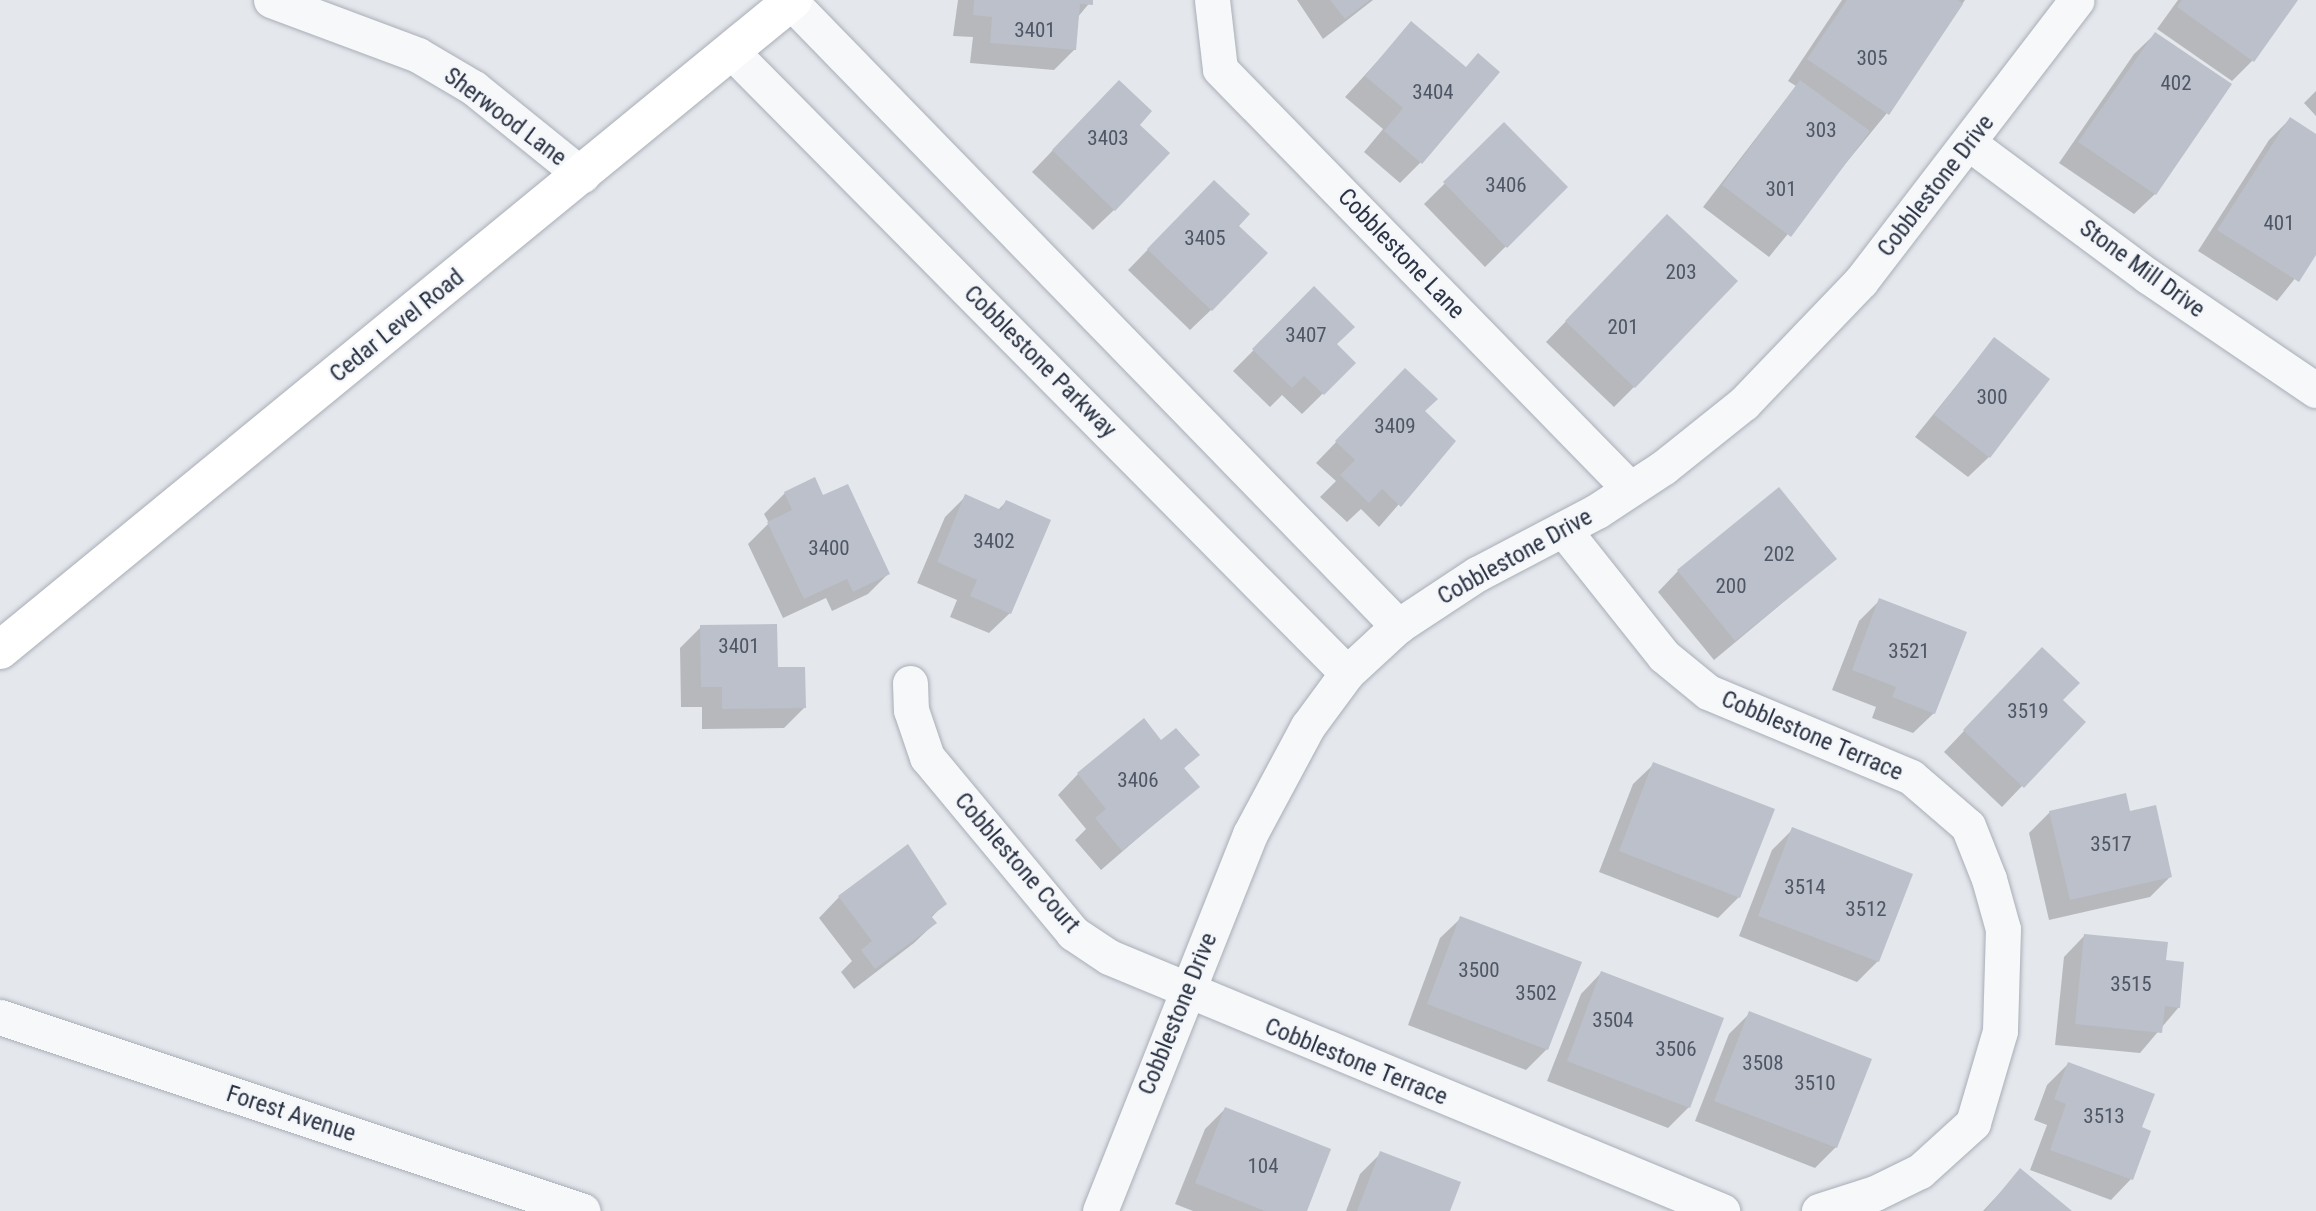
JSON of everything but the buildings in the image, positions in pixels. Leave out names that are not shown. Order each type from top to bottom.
[{"type":"main road","name":"Cedar Level Road","points":[[0,650],[792,1]]},
{"type":"street","name":"Sherwood Lane","points":[[271,0],[418,55],[474,88],[582,175]]},
{"type":"street","name":"Cobblestone Lane","points":[[1212,0],[1220,69],[1630,489]]},
{"type":"street","name":"Cobblestone Drive","points":[[1100,1211],[1185,992],[1269,792],[1308,726],[1348,673],[1398,626],[1477,574],[1563,529],[1630,489],[1744,403],[1811,337],[1970,144],[2077,0]]},
{"type":"street","points":[[792,1],[1398,626]]},
{"type":"street","name":"Cobblestone Parkway","points":[[733,52],[1348,673]]},
{"type":"street","name":"Stone Mill Drive","points":[[1970,144],[2148,276],[2316,390]]},
{"type":"street","name":"Cobblestone Terrace","points":[[1563,529],[1673,663],[1709,692],[1910,777],[1968,826],[1989,879],[2003,929],[2000,1031],[1973,1123],[1920,1171],[1875,1193],[1819,1211]]},
{"type":"street","name":"Cobblestone Court","points":[[910,683],[911,710],[927,757],[1073,933],[1109,957],[1185,992]]},
{"type":"street","name":"Cobblestone Terrace","points":[[1185,992],[1722,1211]]},
{"type":"street","name":"Forest Avenue","points":[[0,1017],[583,1211]]}]
